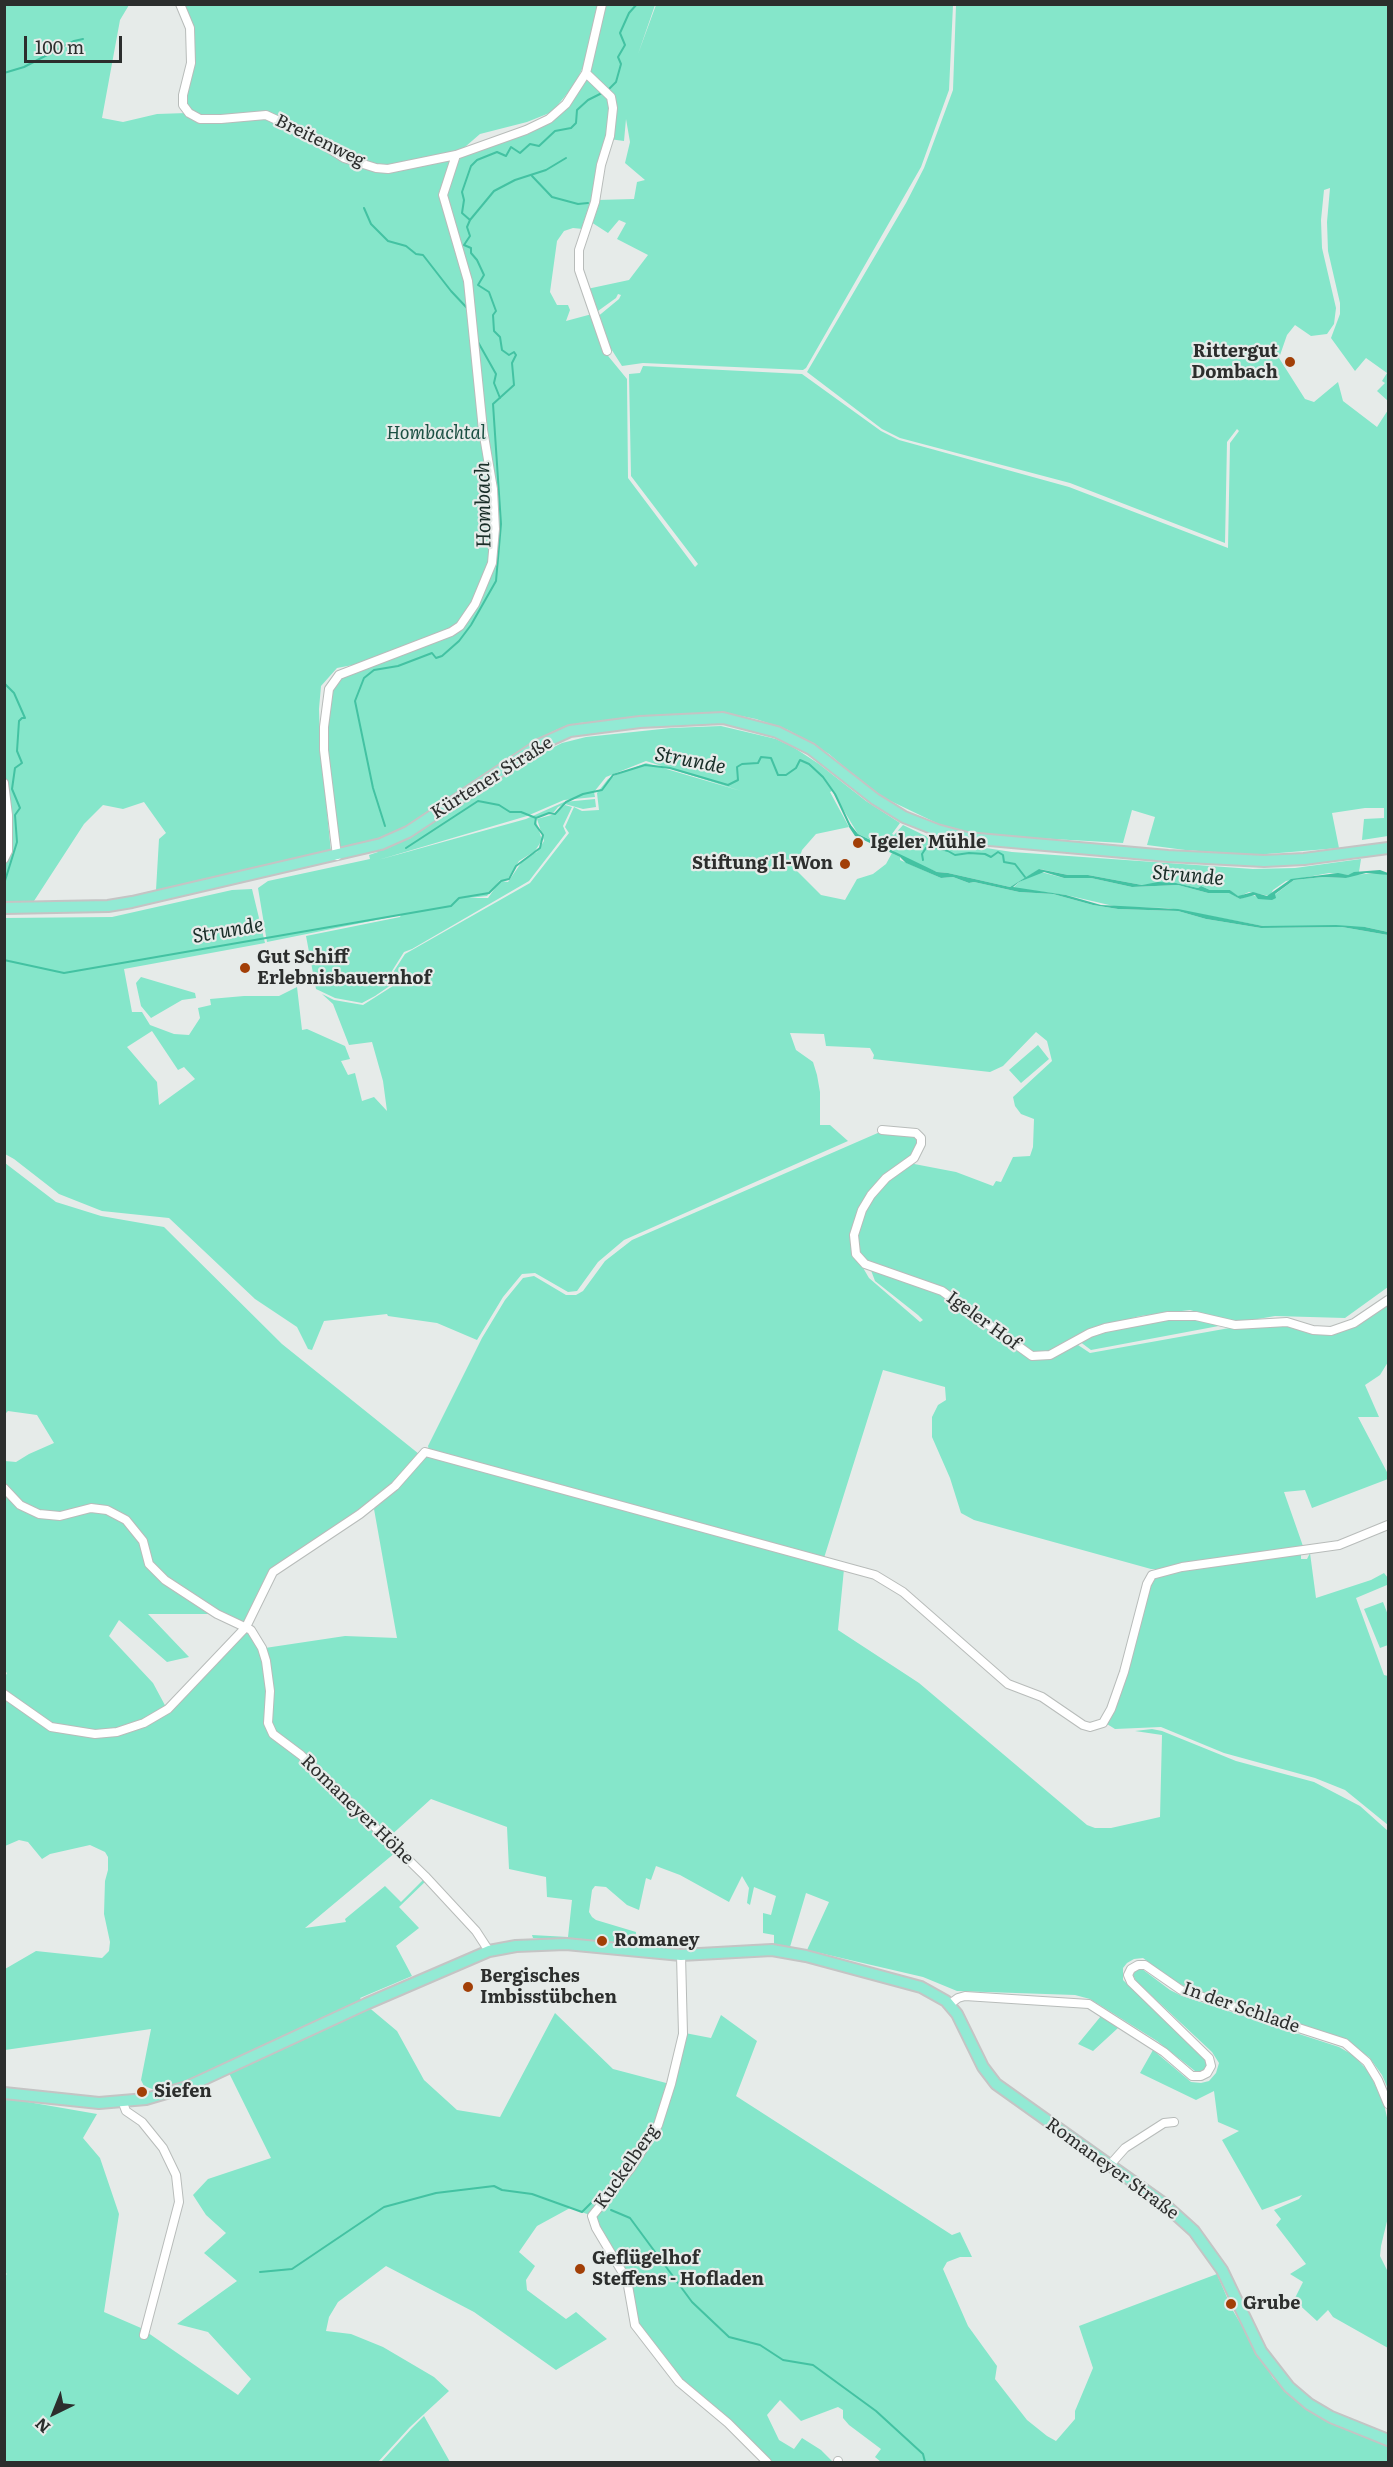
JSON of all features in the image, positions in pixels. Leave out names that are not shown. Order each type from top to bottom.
[{"type":"main road","name":"Kürtener Straße","points":[[4,908],[108,906],[167,895],[337,856],[381,844],[408,832],[539,745],[570,731],[640,722],[723,718],[750,724],[794,739],[904,818],[967,838],[1168,856],[1264,861],[1304,859],[1389,848]]},
{"type":"main road","points":[[4,2093],[96,2103],[123,2103],[146,2099],[187,2086],[366,2004],[489,1952],[516,1946],[566,1944],[681,1955]]},
{"type":"main road","name":"Romaneyer Straße","points":[[681,1955],[772,1950],[806,1956],[929,1990],[950,2004],[982,2067],[996,2085],[1169,2208],[1199,2237],[1222,2270],[1259,2348],[1284,2383],[1317,2409],[1360,2430],[1389,2440]]},
{"type":"street","name":"Breitenweg","points":[[180,4],[190,28],[190,63],[183,95],[183,105],[189,113],[200,118],[221,119],[266,115],[305,133],[344,158],[376,168],[402,168],[456,155]]},
{"type":"street","points":[[337,856],[324,750],[324,727],[329,689],[339,675],[451,632],[460,626],[475,604],[492,563],[495,529],[494,489],[483,430],[468,281],[443,195],[456,155],[526,130],[549,119],[566,104],[586,73],[602,4]]},
{"type":"street","points":[[586,73],[611,97],[613,108],[610,136],[601,165],[595,202],[580,241],[579,250],[579,270],[607,351]]},
{"type":"street","points":[[4,783],[9,851],[4,859]]},
{"type":"street","name":"Igeler Hof","points":[[882,1130],[916,1133],[921,1138],[921,1144],[914,1158],[886,1178],[867,1202],[854,1235],[856,1254],[865,1263],[942,1291],[1032,1356],[1050,1355],[1090,1333],[1105,1328],[1168,1316],[1196,1316],[1235,1325],[1287,1322],[1313,1330],[1331,1331],[1354,1323],[1389,1300]]},
{"type":"street","points":[[4,1694],[51,1727],[95,1734],[117,1732],[144,1723],[168,1710],[246,1627],[273,1572],[360,1514],[395,1486],[424,1452],[875,1575],[903,1592],[1008,1684],[1042,1697],[1083,1725],[1090,1727],[1103,1723],[1111,1709],[1124,1672],[1147,1584],[1152,1575],[1182,1567],[1339,1545],[1389,1525]]},
{"type":"street","points":[[4,1488],[20,1505],[39,1514],[60,1516],[91,1508],[107,1510],[126,1520],[143,1541],[149,1564],[165,1580],[217,1614],[246,1627]]},
{"type":"street","name":"Romaneyer Höhe","points":[[246,1627],[256,1636],[266,1661],[270,1691],[268,1723],[273,1734],[301,1755],[425,1876],[476,1931],[489,1952]]},
{"type":"street","name":"Kuckelberg","points":[[681,1955],[684,2034],[658,2125],[631,2168],[592,2216],[596,2228],[627,2280],[635,2325],[679,2382],[728,2423],[767,2463]]},
{"type":"street","name":"In der Schlade","points":[[950,2004],[965,1996],[1089,2004],[1164,2052],[1192,2076],[1207,2073],[1210,2066],[1209,2058],[1131,1982],[1128,1975],[1131,1969],[1138,1965],[1145,1965],[1181,1990],[1345,2043],[1367,2062],[1389,2104]]},
{"type":"street","points":[[123,2103],[126,2111],[142,2122],[163,2148],[176,2175],[179,2202],[144,2335]]},
{"type":"street","points":[[1109,2166],[1125,2148],[1164,2123],[1174,2122]]},
{"type":"green space","name":"Hombachtal","points":[[5,5],[129,5],[120,20],[102,118],[123,122],[157,114],[187,113],[200,119],[266,116],[375,170],[456,157],[439,192],[448,226],[466,261],[447,205],[447,193],[454,168],[461,157],[548,124],[570,105],[592,63],[606,5],[655,5],[638,54],[656,5],[953,5],[949,90],[921,167],[806,368],[803,370],[643,363],[622,366],[608,344],[604,351],[627,379],[628,478],[695,567],[698,564],[631,476],[629,374],[640,373],[643,366],[802,374],[881,431],[899,440],[1069,487],[1228,548],[1230,443],[1239,431],[1237,429],[1227,442],[1225,543],[1070,483],[900,438],[882,429],[807,372],[924,168],[953,90],[956,5],[1388,5],[1388,401],[1377,391],[1385,383],[1382,381],[1387,373],[1366,358],[1355,371],[1331,338],[1340,314],[1340,303],[1328,251],[1327,222],[1330,188],[1324,190],[1321,220],[1322,248],[1336,308],[1334,324],[1327,334],[1311,336],[1295,325],[1287,335],[1279,358],[1305,399],[1314,402],[1338,382],[1343,401],[1377,427],[1388,410],[1388,836],[1362,840],[1364,819],[1384,818],[1384,808],[1365,808],[1332,813],[1339,848],[1255,855],[1147,845],[1155,817],[1132,810],[1123,843],[983,835],[947,828],[876,794],[829,754],[788,730],[756,719],[721,712],[579,723],[556,730],[530,745],[534,757],[562,743],[586,737],[671,728],[721,726],[776,739],[793,747],[900,823],[892,834],[894,835],[903,825],[934,840],[1012,852],[1253,869],[1295,868],[1361,859],[1359,872],[1348,875],[1329,873],[1286,881],[1273,890],[1270,896],[1249,892],[1238,897],[1230,890],[1210,890],[1201,886],[1198,888],[1176,883],[1142,885],[1040,869],[1010,887],[937,872],[908,860],[893,851],[898,837],[888,848],[858,834],[832,791],[830,792],[849,827],[816,834],[802,850],[796,870],[821,895],[845,900],[857,879],[873,874],[886,864],[892,853],[900,857],[900,860],[941,878],[953,877],[969,883],[974,882],[1019,892],[1053,894],[1093,905],[1118,909],[1178,911],[1206,919],[1261,928],[1342,927],[1388,935],[1388,1287],[1345,1318],[1275,1316],[1235,1323],[1190,1310],[1140,1316],[1095,1328],[1051,1352],[1032,1354],[970,1308],[867,1261],[860,1255],[855,1245],[865,1209],[884,1183],[909,1163],[956,1172],[993,1186],[996,1181],[1001,1182],[1013,1157],[1030,1156],[1033,1147],[1034,1119],[1021,1114],[1015,1106],[1013,1097],[1052,1061],[1047,1041],[1036,1032],[1003,1066],[990,1072],[873,1059],[874,1055],[870,1048],[826,1046],[824,1034],[790,1033],[796,1050],[813,1062],[820,1092],[820,1125],[830,1125],[848,1141],[624,1240],[598,1262],[577,1291],[568,1292],[535,1273],[522,1274],[503,1297],[477,1340],[437,1323],[387,1314],[324,1321],[312,1350],[308,1349],[297,1327],[255,1299],[169,1218],[102,1211],[59,1194],[5,1154],[5,918],[112,917],[232,890],[252,889],[265,943],[124,969],[132,1012],[142,1012],[150,1025],[174,1034],[189,1035],[200,1018],[198,1008],[211,1005],[210,999],[279,996],[297,987],[302,1030],[307,1029],[345,1046],[350,1059],[341,1061],[348,1075],[355,1073],[362,1101],[374,1097],[387,1111],[383,1081],[372,1042],[349,1045],[333,1004],[322,994],[334,1000],[363,1005],[396,984],[394,971],[405,954],[530,883],[569,833],[565,827],[574,807],[582,811],[599,810],[597,793],[608,779],[616,775],[646,763],[741,791],[646,761],[606,777],[594,792],[595,797],[564,800],[527,816],[378,860],[526,819],[564,802],[595,799],[596,807],[583,809],[565,804],[554,812],[535,818],[542,840],[535,851],[519,861],[507,880],[500,880],[487,896],[469,898],[488,898],[500,881],[508,882],[521,863],[537,852],[544,841],[537,819],[555,814],[565,805],[572,807],[563,826],[566,833],[529,881],[404,952],[392,971],[394,983],[375,996],[362,1003],[335,998],[316,989],[306,936],[401,915],[267,942],[258,888],[268,881],[370,859],[369,855],[378,852],[370,842],[340,849],[327,758],[328,703],[334,682],[358,664],[337,668],[321,686],[320,742],[331,852],[156,890],[159,839],[166,833],[144,802],[123,809],[103,805],[84,824],[34,901],[5,901]],"holes":[[[626,119],[630,142],[625,163],[645,180],[637,182],[634,199],[597,200],[591,222],[608,233],[619,220],[626,223],[617,239],[648,255],[629,280],[587,289],[594,310],[598,311],[618,294],[621,295],[596,318],[592,314],[566,321],[570,310],[568,305],[557,305],[550,292],[557,241],[564,231],[573,228],[583,229],[609,139],[624,141]],[[152,1031],[178,1070],[184,1067],[195,1079],[159,1105],[157,1082],[127,1047]]]},
{"type":"green space","points":[[181,5],[600,5],[590,52],[575,84],[552,112],[527,122],[480,134],[458,153],[402,166],[377,166],[345,156],[267,113],[200,118],[184,105],[191,63],[191,28]]},
{"type":"green space","points":[[1041,872],[1064,878],[1091,878],[1132,887],[1178,885],[1208,893],[1230,893],[1240,899],[1250,895],[1269,899],[1294,880],[1323,877],[1346,878],[1352,875],[1379,873],[1388,875],[1388,932],[1365,927],[1263,926],[1168,908],[1118,907],[1066,895],[1013,888],[1019,882]]},
{"type":"green space","points":[[141,977],[195,993],[196,998],[182,1000],[151,1018],[141,1006],[136,983]]},
{"type":"green space","points":[[1038,1045],[1049,1059],[1021,1083],[1009,1070]]},
{"type":"green space","points":[[880,1132],[912,1134],[917,1137],[918,1142],[910,1158],[882,1180],[853,1233],[862,1266],[869,1278],[920,1322],[923,1320],[918,1315],[875,1281],[869,1265],[932,1287],[1031,1357],[1075,1343],[1090,1353],[1235,1327],[1277,1323],[1316,1334],[1330,1334],[1388,1302],[1388,1362],[1380,1375],[1365,1385],[1379,1417],[1358,1417],[1388,1474],[1388,1479],[1312,1508],[1305,1490],[1284,1492],[1304,1549],[1168,1569],[1151,1569],[974,1520],[961,1513],[950,1478],[932,1437],[932,1417],[938,1405],[946,1400],[945,1387],[883,1370],[824,1558],[429,1450],[428,1446],[482,1338],[505,1300],[523,1278],[534,1276],[566,1295],[576,1295],[583,1291],[605,1261],[632,1240]]},
{"type":"green space","points":[[5,1163],[56,1202],[101,1216],[164,1227],[282,1344],[419,1454],[380,1496],[281,1563],[244,1624],[224,1614],[148,1614],[189,1657],[167,1662],[119,1620],[109,1636],[153,1683],[167,1709],[144,1722],[116,1731],[95,1733],[50,1725],[5,1693],[7,1673],[4,1670],[4,1489],[21,1504],[5,1486],[5,1461],[16,1462],[54,1443],[37,1415],[8,1411],[5,1414]]},
{"type":"green space","points":[[1191,1316],[1224,1325],[1091,1350],[1079,1341],[1088,1335],[1142,1321]]},
{"type":"green space","points":[[427,1456],[844,1569],[838,1630],[919,1683],[1087,1825],[1095,1828],[1111,1828],[1160,1817],[1162,1735],[1135,1731],[1152,1729],[1236,1761],[1314,1782],[1360,1806],[1388,1831],[1388,2089],[1382,2075],[1369,2057],[1342,2039],[1186,1987],[1143,1958],[1127,1963],[1123,1968],[1123,1980],[1205,2059],[1208,2063],[1204,2071],[1195,2071],[1157,2041],[1090,1999],[1075,1995],[957,1991],[923,1977],[807,1950],[829,1902],[806,1893],[790,1947],[774,1946],[774,1935],[763,1933],[763,1913],[771,1915],[776,1896],[754,1887],[750,1905],[747,1903],[749,1888],[742,1876],[729,1902],[680,1875],[656,1866],[651,1880],[646,1878],[639,1910],[627,1905],[606,1887],[595,1886],[592,1890],[589,1912],[592,1917],[636,1932],[635,1944],[639,1947],[602,1941],[533,1938],[532,1935],[568,1937],[572,1900],[547,1897],[546,1877],[509,1869],[507,1827],[431,1799],[388,1838],[277,1735],[271,1725],[265,1648],[345,1636],[397,1638],[374,1509],[400,1486]]},
{"type":"green space","points":[[1310,1553],[1316,1598],[1371,1580],[1384,1573],[1388,1578],[1387,1585],[1356,1598],[1384,1675],[1388,1676],[1388,1825],[1345,1790],[1315,1778],[1224,1753],[1161,1727],[1115,1729],[1107,1724],[1114,1711],[1150,1583],[1155,1577],[1164,1573],[1301,1554],[1301,1559],[1307,1559]]},
{"type":"green space","points":[[1383,1602],[1388,1615],[1388,1645],[1380,1648],[1364,1609]]},
{"type":"green space","points":[[244,1626],[259,1650],[269,1693],[268,1730],[291,1748],[396,1852],[305,1928],[346,1922],[345,1919],[385,1886],[401,1902],[425,1878],[427,1880],[399,1907],[419,1928],[396,1946],[412,1976],[360,1998],[364,2003],[187,2083],[155,2090],[144,2086],[141,2080],[151,2029],[5,2050],[5,1969],[36,1951],[102,1958],[109,1951],[110,1942],[104,1914],[105,1881],[108,1870],[108,1857],[105,1852],[90,1845],[50,1854],[42,1859],[28,1842],[19,1840],[5,1846],[5,1695],[50,1728],[116,1733],[169,1710]]},
{"type":"green space","points":[[1137,1969],[1142,1969],[1182,1996],[1339,2047],[1353,2055],[1369,2072],[1384,2104],[1388,2122],[1388,2217],[1380,2256],[1388,2272],[1388,2348],[1333,2317],[1328,2310],[1317,2321],[1294,2300],[1303,2282],[1290,2274],[1306,2264],[1276,2225],[1281,2219],[1274,2210],[1299,2199],[1302,2195],[1262,2210],[1222,2140],[1239,2131],[1218,2122],[1214,2091],[1196,2100],[1140,2073],[1153,2050],[1191,2082],[1209,2081],[1216,2073],[1219,2063],[1212,2052],[1136,1981],[1133,1975]]},
{"type":"green space","points":[[366,2005],[397,2031],[424,2080],[457,2110],[500,2117],[555,2013],[613,2069],[670,2084],[656,2123],[628,2166],[590,2215],[570,2208],[537,2226],[519,2252],[535,2266],[526,2280],[527,2290],[566,2319],[576,2312],[607,2339],[556,2370],[474,2312],[386,2266],[338,2302],[329,2317],[326,2331],[351,2334],[383,2347],[434,2377],[449,2391],[410,2427],[378,2462],[5,2462],[4,2276],[7,2274],[4,2272],[5,2098],[97,2114],[83,2138],[100,2158],[119,2214],[104,2312],[141,2328],[238,2395],[251,2379],[208,2332],[177,2324],[237,2281],[204,2253],[226,2233],[206,2215],[193,2195],[208,2179],[271,2158],[229,2073]]},
{"type":"green space","points":[[721,2015],[757,2041],[736,2096],[952,2235],[960,2232],[972,2257],[960,2257],[947,2262],[943,2269],[968,2326],[997,2366],[995,2379],[1027,2420],[1047,2436],[1056,2441],[1075,2419],[1075,2411],[1093,2368],[1079,2326],[1217,2274],[1232,2309],[1273,2378],[1291,2395],[1388,2443],[1388,2462],[881,2462],[875,2457],[881,2449],[849,2425],[843,2418],[843,2410],[838,2407],[801,2421],[780,2400],[767,2415],[779,2440],[794,2449],[802,2438],[821,2450],[833,2462],[769,2462],[679,2382],[635,2323],[628,2279],[597,2226],[595,2215],[658,2124],[685,2033],[711,2038]]},
{"type":"green space","points":[[1101,2016],[1118,2028],[1093,2051],[1078,2044]]},
{"type":"green space","points":[[424,2416],[450,2462],[381,2462],[412,2428]]},
{"type":"shaded area","points":[[850,824],[858,834],[937,872],[1010,887],[1039,869],[1142,885],[1158,882],[1176,883],[1198,888],[1201,886],[1210,890],[1230,890],[1238,896],[1253,892],[1267,896],[1291,879],[1380,870],[1388,875],[1366,873],[1346,878],[1323,877],[1294,880],[1275,894],[1276,898],[1272,900],[1258,899],[1255,895],[1240,899],[1229,893],[1208,893],[1178,885],[1132,887],[1091,878],[1064,878],[1044,872],[1019,882],[1013,887],[1066,895],[1101,905],[1178,909],[1263,926],[1365,927],[1388,932],[1388,935],[1342,927],[1261,928],[1206,919],[1178,911],[1118,909],[1053,894],[1019,892],[974,882],[969,883],[953,877],[941,878],[906,863],[900,857],[855,836],[849,827]]},
{"type":"waterway","name":"Hombach","points":[[608,90],[616,82],[621,64],[618,57],[625,45],[620,33],[629,13],[637,4]]},
{"type":"waterway","points":[[4,73],[24,67],[74,41],[83,39]]},
{"type":"waterway","name":"Hombach","points":[[385,826],[373,788],[355,701],[364,678],[374,670],[398,666],[432,653],[436,658],[442,656],[459,641],[471,625],[496,581],[501,524],[493,404],[514,385],[512,363],[516,355],[514,352],[509,355],[502,350],[500,337],[494,331],[493,315],[496,311],[489,292],[478,285],[484,275],[471,253],[471,248],[464,245],[470,236],[467,227],[470,220],[462,213],[464,200],[462,192],[471,166],[477,160],[497,152],[506,156],[511,147],[520,153],[530,144],[539,146],[555,131],[571,128],[576,123],[577,110],[588,100],[602,93]]},
{"type":"waterway","points":[[470,220],[494,191],[515,180],[546,170],[566,158]]},
{"type":"waterway","points":[[532,176],[552,197],[578,204],[588,203]]},
{"type":"waterway","points":[[364,208],[371,224],[388,241],[406,246],[416,254],[423,255],[467,308]]},
{"type":"waterway","points":[[478,342],[496,374],[494,383],[500,398]]},
{"type":"waterway","points":[[4,683],[14,693],[25,718],[19,721],[17,751],[22,763],[15,768],[12,789],[20,808],[15,815],[17,842],[4,884]]},
{"type":"waterway","name":"Strunde","points":[[4,960],[64,973],[451,906],[459,898],[489,893],[501,881],[509,879],[516,866],[540,848],[543,835],[535,824],[536,818],[549,813],[555,814],[566,802],[583,794],[602,790],[613,775],[645,765],[670,768],[728,785],[738,780],[737,767],[742,764],[758,763],[761,757],[771,758],[778,775],[786,775],[796,768],[800,760],[809,764],[823,777],[835,794],[850,826]]},
{"type":"waterway","name":"Hombach","points":[[406,848],[478,801],[499,805],[510,812],[521,812],[536,818]]},
{"type":"waterway","points":[[923,860],[922,854],[926,848],[934,847],[955,855],[969,853],[985,854],[991,857],[998,852],[1003,855],[1004,862],[1015,864],[1025,877]]},
{"type":"waterway","points":[[260,2272],[292,2269],[384,2207],[436,2193],[494,2186],[502,2190],[532,2194],[582,2212],[592,2202]]},
{"type":"waterway","points":[[611,2210],[630,2218],[692,2302],[729,2337],[760,2345],[783,2360],[813,2365],[876,2411],[923,2454],[925,2462]]},
{"type":"place","name":"Rittergut Dombach","points":[[1290,362]]},
{"type":"place","name":"Igeler Mühle","points":[[858,843]]},
{"type":"place","name":"Stiftung Il-Won","points":[[845,864]]},
{"type":"place","name":"Gut Schiff Erlebnisbauernhof","points":[[245,968]]},
{"type":"place","name":"Romaney","points":[[602,1941]]},
{"type":"place","name":"Bergisches Imbisstübchen","points":[[468,1987]]},
{"type":"place","name":"Siefen","points":[[142,2092]]},
{"type":"place","name":"Geflügelhof Steffens - Hofladen","points":[[580,2269]]},
{"type":"place","name":"Grube","points":[[1231,2304]]}]
